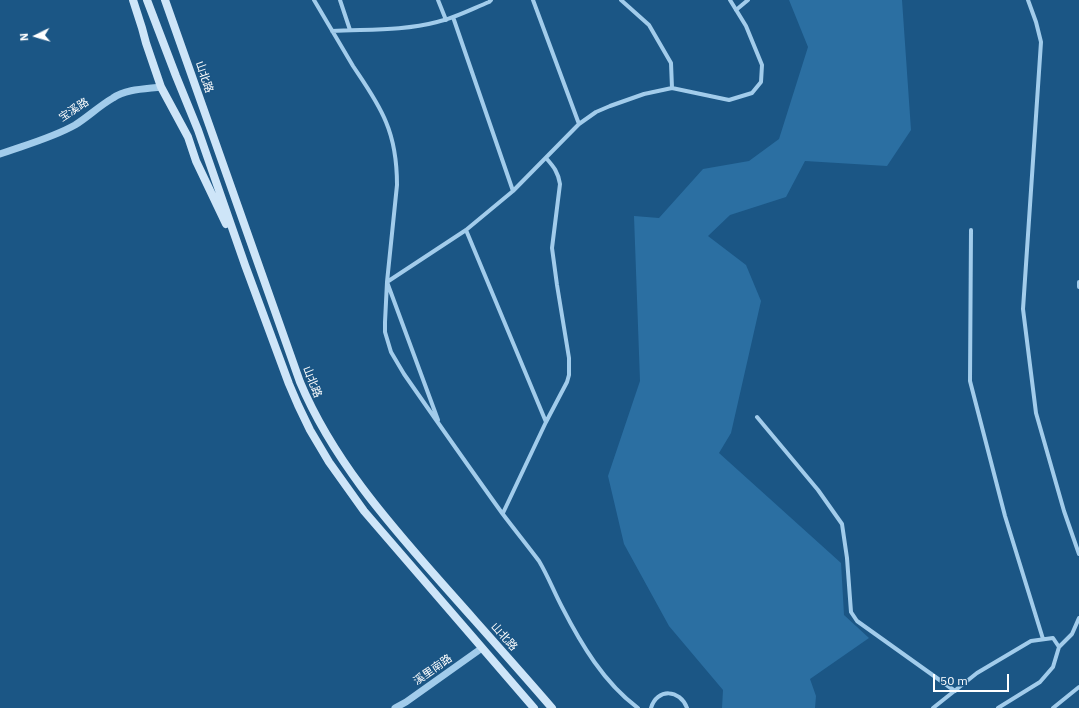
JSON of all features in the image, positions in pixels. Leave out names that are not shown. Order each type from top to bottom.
[{"type":"main road","points":[[133,0],[161,87],[188,137],[196,161],[245,265]]},
{"type":"main road","name":"山北路","points":[[147,0],[198,130],[245,265],[304,418],[340,478],[364,511],[534,708]]},
{"type":"main road","name":"山北路","points":[[165,0],[300,382],[322,429],[350,473],[395,530],[552,708]]},
{"type":"street","points":[[314,0],[382,111],[391,134],[397,173],[387,282],[385,322],[385,332],[391,352],[401,371],[539,562],[567,617],[603,674],[629,701],[638,708]]},
{"type":"street","points":[[340,0],[350,30]]},
{"type":"street","points":[[438,0],[446,20]]},
{"type":"street","points":[[332,31],[404,28],[429,24],[446,20],[491,0]]},
{"type":"street","points":[[533,0],[579,124]]},
{"type":"street","points":[[621,0],[649,25],[671,63],[672,88]]},
{"type":"street","points":[[387,282],[466,230],[513,191],[579,124],[596,112],[644,94],[672,88],[728,100],[752,93],[761,82],[762,65],[746,26],[730,0]]},
{"type":"street","points":[[736,10],[748,0]]},
{"type":"street","points":[[1028,0],[1041,42],[1023,310],[1036,413],[1064,511],[1079,554]]},
{"type":"street","points":[[453,16],[513,191]]},
{"type":"street","name":"宝溪路","points":[[0,154],[65,130],[119,95],[132,91],[161,87]]},
{"type":"street","points":[[503,513],[546,422],[567,382],[570,367],[552,248],[560,184],[555,167],[546,158]]},
{"type":"street","points":[[466,230],[546,422]]},
{"type":"street","points":[[971,230],[970,382],[1005,516],[1043,639]]},
{"type":"street","points":[[387,282],[440,425]]},
{"type":"street","points":[[1079,282],[1079,287]]},
{"type":"street","points":[[758,417],[818,490],[842,524],[847,558],[851,612],[857,621],[955,690]]},
{"type":"street","points":[[998,708],[1040,682],[1053,668],[1060,647],[1072,634],[1079,618]]},
{"type":"street","points":[[933,708],[977,673],[1031,641],[1053,638],[1060,647]]},
{"type":"street","name":"溪里南路","points":[[395,708],[406,702],[482,648]]},
{"type":"street","points":[[1053,708],[1079,687]]},
{"type":"street","points":[[651,708],[654,701],[658,697],[670,693],[681,698],[687,708]]},
{"type":"shaded area","points":[[789,0],[902,0],[911,130],[887,166],[805,161],[786,197],[730,215],[708,236],[746,265],[761,301],[731,433],[719,453],[841,563],[844,615],[869,638],[810,679],[816,696],[815,708],[722,708],[723,690],[669,626],[624,544],[608,476],[640,381],[634,216],[659,218],[703,169],[749,161],[779,139],[808,47]]}]
